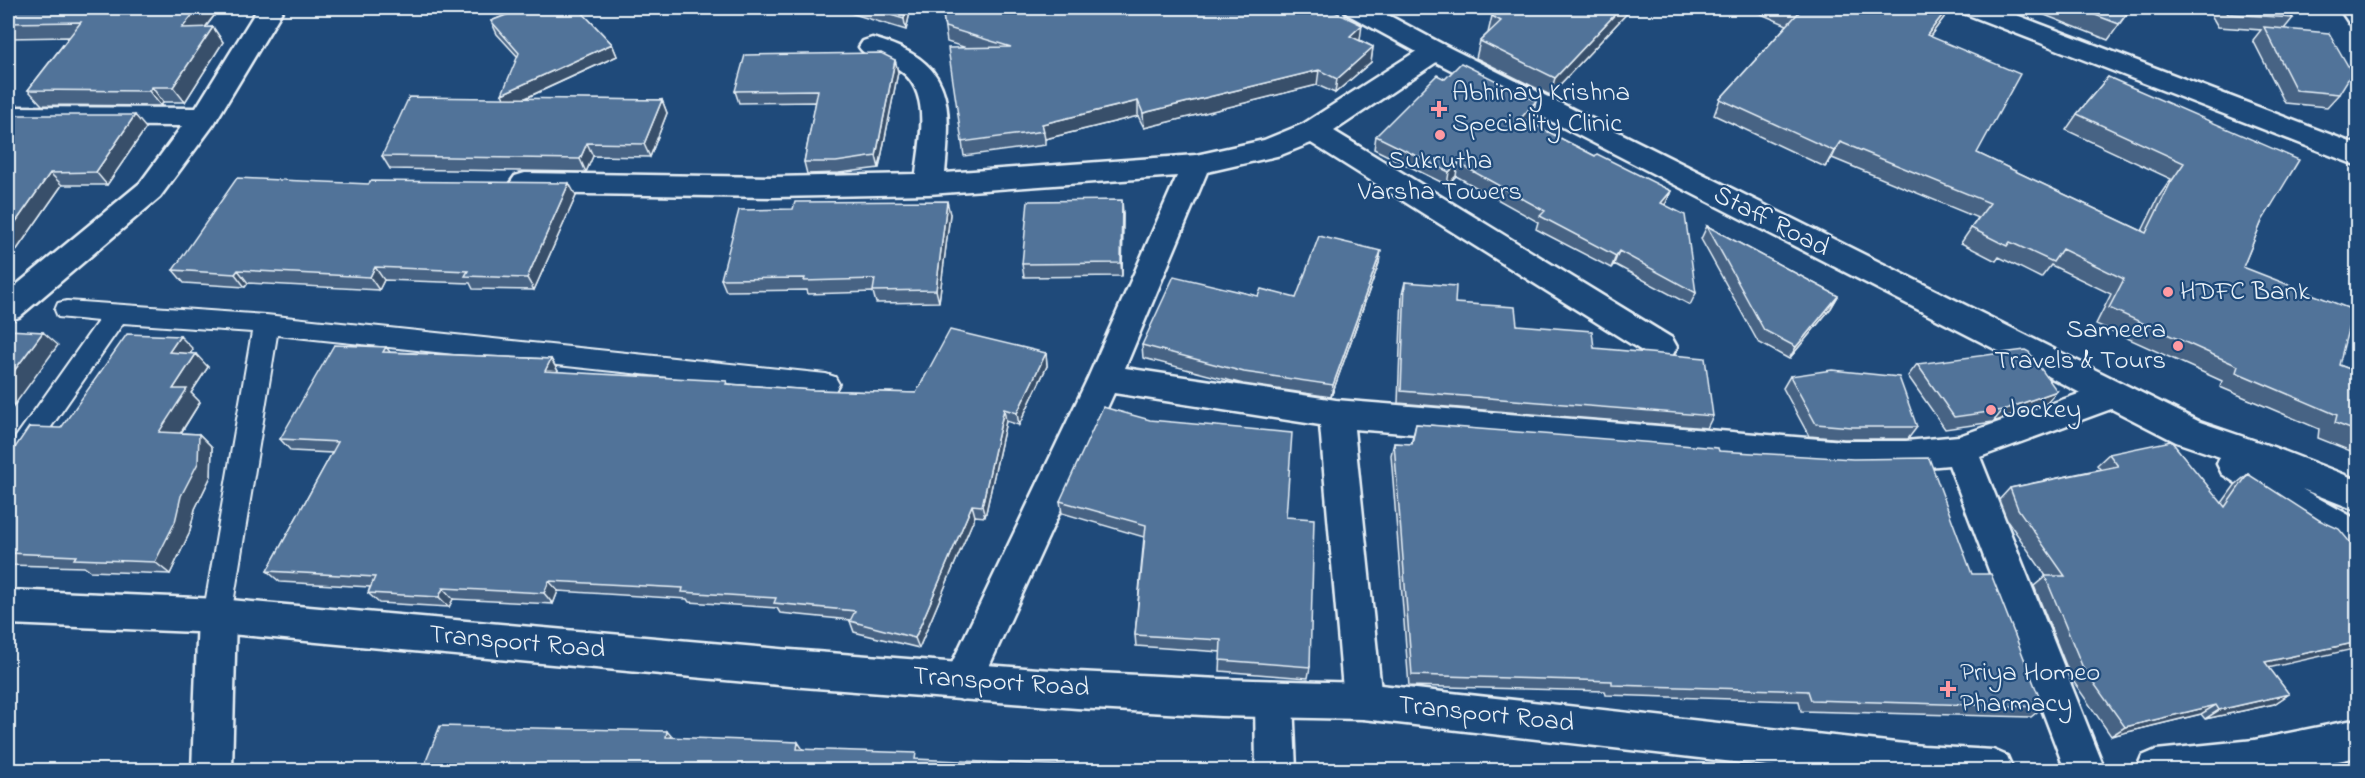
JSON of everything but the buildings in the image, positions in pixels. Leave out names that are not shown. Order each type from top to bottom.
[{"type":"street","points":[[8,309],[150,189],[204,117],[271,8]]},
{"type":"street","name":"Staff Road","points":[[1356,8],[1435,51],[2188,432],[2262,457],[2358,496]]},
{"type":"street","points":[[1975,8],[2358,156]]},
{"type":"street","points":[[2352,8],[2358,17]]},
{"type":"street","points":[[872,47],[909,63],[922,75],[932,93],[935,108],[929,184]]},
{"type":"street","points":[[501,183],[773,187],[929,184],[1196,165],[1271,148],[1313,131],[1435,51]]},
{"type":"street","points":[[8,116],[204,117]]},
{"type":"street","points":[[1313,131],[1661,347]]},
{"type":"street","points":[[962,682],[1104,378],[1196,165]]},
{"type":"street","points":[[1104,378],[1336,414],[1844,455],[1906,455],[1960,450],[2113,395]]},
{"type":"street","points":[[1336,414],[1363,701]]},
{"type":"street","name":"Staff Road","points":[[2188,432],[2249,475],[2319,518],[2358,538]]},
{"type":"street","points":[[1960,450],[2085,771]]},
{"type":"street","name":"Transport Road","points":[[8,607],[217,616],[962,682],[1274,700],[1363,701],[1993,771]]},
{"type":"street","points":[[212,771],[217,616]]},
{"type":"street","points":[[1274,700],[1276,771]]},
{"type":"street","points":[[2156,771],[2254,759],[2358,738]]},
{"type":"lane","points":[[67,310],[266,324],[826,384]]},
{"type":"lane","points":[[8,468],[116,315]]},
{"type":"lane","points":[[217,616],[266,324]]},
{"type":"place","name":"Abhinay Krishna Speciality Clinic","points":[[1439,109]]},
{"type":"place","name":"Sukrutha Varsha Towers","points":[[1440,135]]},
{"type":"place","name":"HDFC Bank","points":[[2168,292]]},
{"type":"place","name":"Sameera Travels & Tours","points":[[2178,346]]},
{"type":"place","name":"Jockey","points":[[1991,410]]},
{"type":"place","name":"Priya Homeo Pharmacy","points":[[1948,689]]}]
